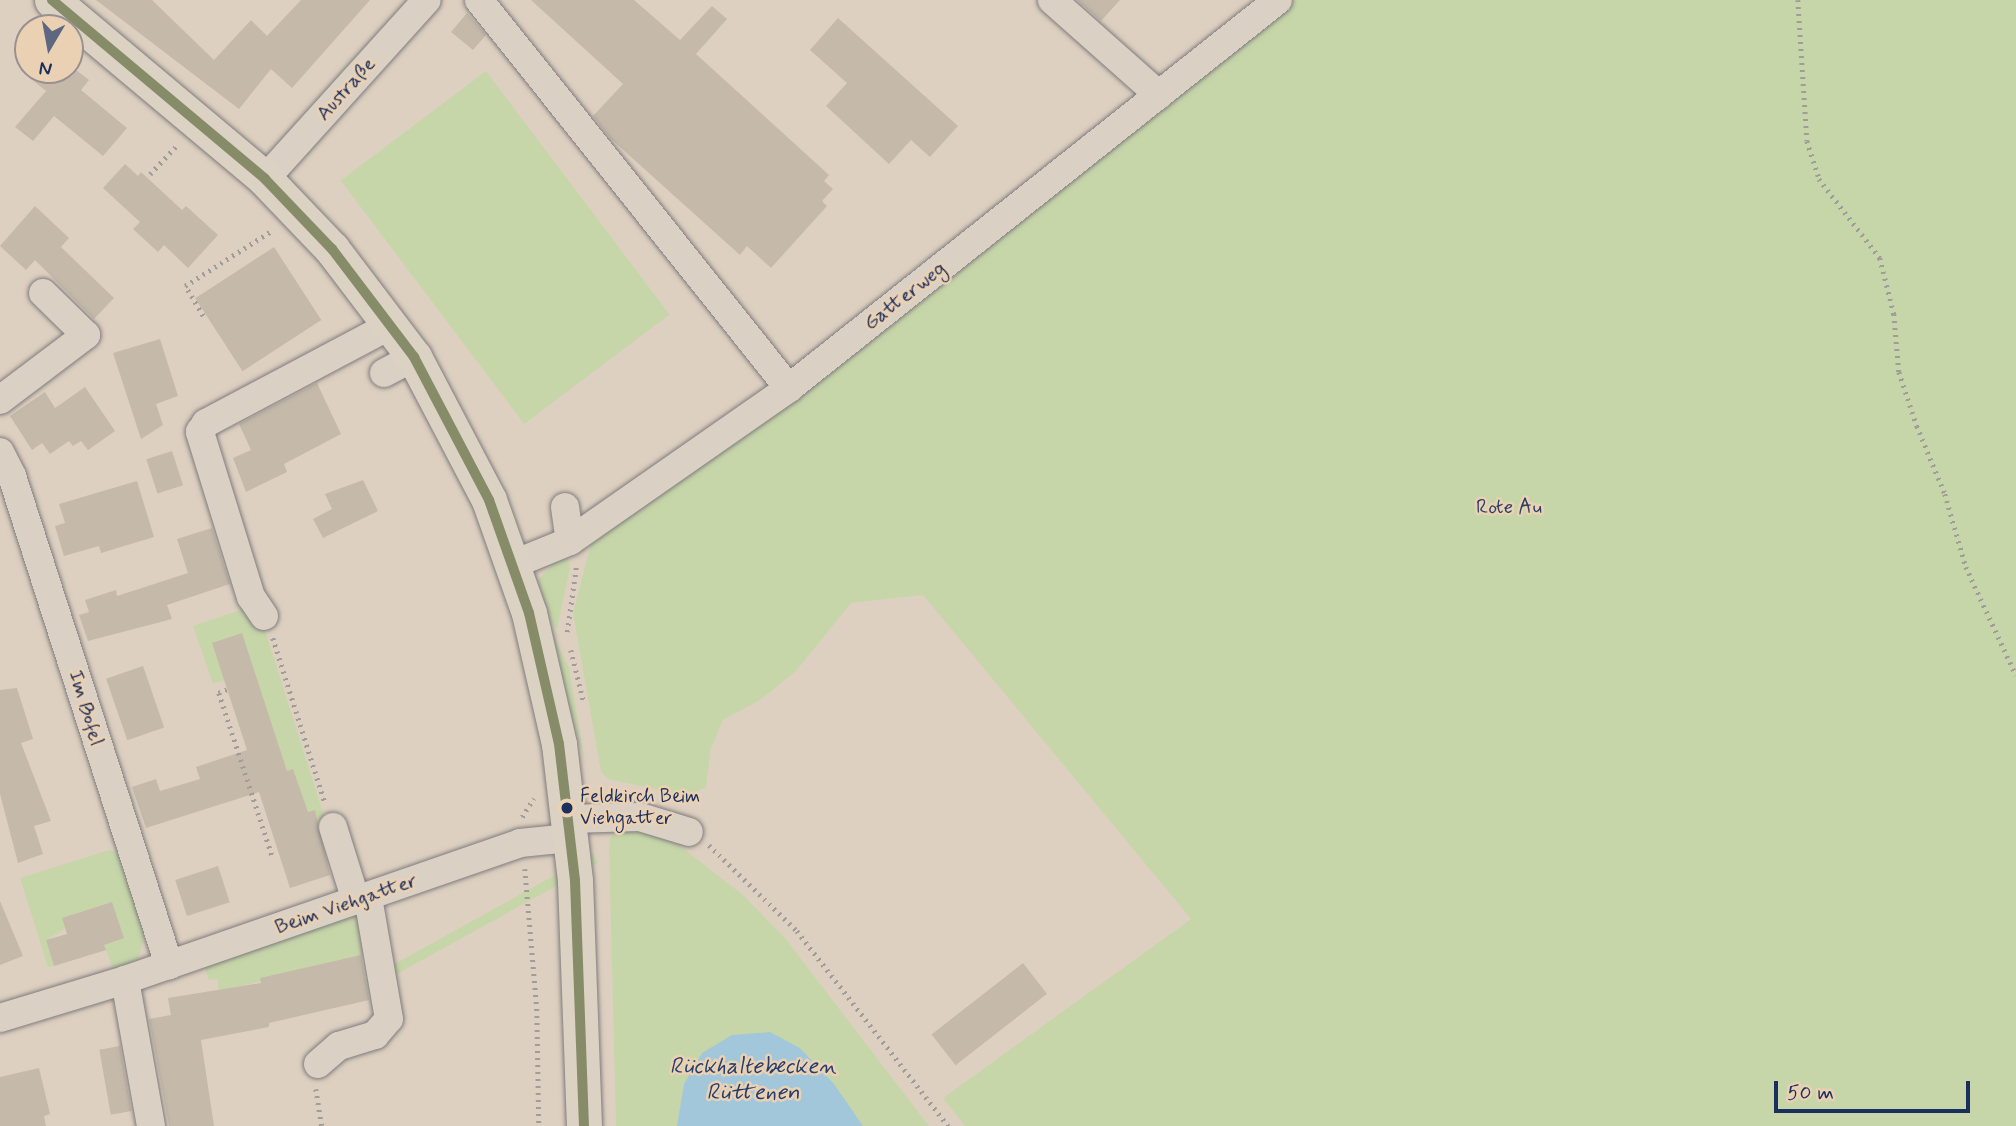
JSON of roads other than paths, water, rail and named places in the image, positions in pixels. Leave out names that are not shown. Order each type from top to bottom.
[{"type":"main road","points":[[52,0],[265,179],[332,248],[391,326],[399,365],[450,420],[514,564],[548,691],[569,828],[584,1126]]},
{"type":"street","name":"Austraße","points":[[265,179],[428,0]]},
{"type":"street","points":[[479,0],[789,388]]},
{"type":"street","points":[[1052,0],[1159,95]]},
{"type":"street","name":"Gatterweg","points":[[514,564],[570,541],[742,410],[789,388],[1278,0]]},
{"type":"street","points":[[0,400],[86,335],[43,293]]},
{"type":"street","points":[[264,616],[251,597],[199,442],[200,432],[206,423],[391,326]]},
{"type":"street","name":"Im Bofel","points":[[0,452],[12,476],[169,965]]},
{"type":"street","points":[[565,507],[570,541]]},
{"type":"street","name":"Beim Viehgatter","points":[[0,1018],[125,980],[569,828],[640,817],[689,832]]},
{"type":"street","points":[[318,1064],[339,1046],[374,1035],[389,1019],[362,899],[333,827]]},
{"type":"street","points":[[125,980],[151,1126]]},
{"type":"water","name":"Rückhaltebecken Rüttenen","points":[[770,1032],[800,1048],[834,1084],[863,1126],[677,1126],[684,1084],[702,1053],[732,1035]]},
{"type":"place","name":"Feldkirch Beim Viehgatter","points":[[567,808]]},
{"type":"park label","name":"Rote Au","points":[[1509,507]]}]
